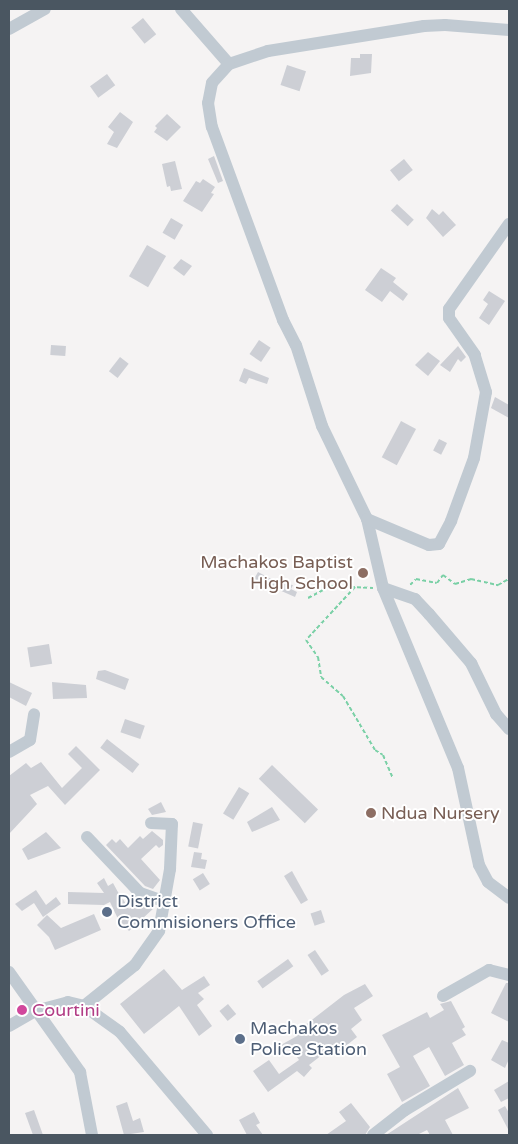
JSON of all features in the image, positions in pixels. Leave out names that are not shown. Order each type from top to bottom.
[{"type":"street","points":[[9,29],[45,9]]},
{"type":"street","points":[[181,9],[229,64]]},
{"type":"street","points":[[509,30],[445,25],[424,26],[268,51],[229,64],[212,83],[209,92],[212,127],[283,320],[296,345],[322,426],[367,519],[383,588],[458,768],[479,865],[488,882],[509,898]]},
{"type":"street","points":[[367,519],[429,545],[439,544],[451,521],[474,458],[486,392],[475,356],[450,318],[449,309],[509,224]]},
{"type":"street","points":[[383,588],[405,598],[415,599],[471,663],[496,714],[509,729]]},
{"type":"street","points":[[9,752],[30,740],[34,714]]},
{"type":"street","points":[[84,1006],[135,965],[159,931],[170,869],[172,824],[151,824]]},
{"type":"street","points":[[87,836],[140,893],[163,901]]},
{"type":"street","points":[[443,996],[489,970],[509,975]]},
{"type":"street","points":[[9,972],[80,1072],[92,1135]]},
{"type":"street","points":[[9,1026],[35,1011],[68,1002],[84,1006],[120,1032],[207,1135]]},
{"type":"street","points":[[373,1135],[404,1110],[470,1071]]},
{"type":"path","points":[[405,598],[408,587],[416,579],[437,583],[443,575],[455,584],[471,578],[498,585],[509,579]]},
{"type":"path","points":[[355,587],[306,640],[318,657],[321,677],[343,696],[375,750],[383,755],[394,778]]},
{"type":"path","points":[[308,598],[324,588],[383,588]]},
{"type":"building","points":[[143,18],[156,34],[145,44],[131,27]]},
{"type":"building","points":[[360,54],[372,54],[371,73],[350,76],[351,58],[360,58]]},
{"type":"building","points":[[287,65],[306,71],[300,91],[281,85]]},
{"type":"building","points":[[107,74],[115,85],[98,98],[90,86]]},
{"type":"building","points":[[120,112],[133,122],[117,148],[107,144],[114,132],[108,127]]},
{"type":"building","points":[[167,114],[181,127],[167,141],[154,132],[157,128],[155,126]]},
{"type":"building","points":[[214,156],[223,181],[218,183],[208,159]]},
{"type":"building","points":[[404,159],[413,170],[399,181],[390,170]]},
{"type":"building","points":[[175,161],[182,189],[171,191],[170,186],[167,187],[162,164]]},
{"type":"building","points":[[203,179],[215,187],[211,193],[214,194],[202,212],[183,201],[196,181],[200,183]]},
{"type":"building","points":[[397,204],[414,220],[408,226],[391,211]]},
{"type":"building","points":[[432,209],[439,215],[443,211],[456,225],[443,237],[426,218]]},
{"type":"building","points":[[171,218],[183,225],[175,240],[162,233]]},
{"type":"building","points":[[147,245],[166,256],[148,287],[129,276]]},
{"type":"building","points":[[181,259],[192,266],[184,276],[173,268]]},
{"type":"building","points":[[381,268],[396,278],[393,282],[408,294],[403,301],[390,291],[382,302],[365,290]]},
{"type":"building","points":[[489,291],[505,301],[489,325],[479,318],[488,304],[483,300]]},
{"type":"building","points":[[259,340],[271,348],[261,362],[249,354]]},
{"type":"building","points":[[51,345],[66,346],[65,356],[50,355]]},
{"type":"building","points":[[458,346],[466,357],[461,362],[458,359],[450,372],[440,365]]},
{"type":"building","points":[[428,352],[440,361],[428,376],[415,365]]},
{"type":"building","points":[[120,357],[129,364],[118,378],[109,371]]},
{"type":"building","points":[[244,368],[269,378],[267,384],[249,378],[246,384],[239,381]]},
{"type":"building","points":[[495,397],[509,405],[509,418],[491,408]]},
{"type":"building","points":[[401,421],[416,429],[397,465],[382,457]]},
{"type":"building","points":[[439,439],[447,443],[441,455],[433,451]]},
{"type":"building","points":[[258,572],[279,583],[293,585],[291,589],[297,592],[295,597],[254,579]]},
{"type":"building","points":[[49,644],[52,664],[30,667],[27,647]]},
{"type":"building","points":[[105,670],[129,679],[125,690],[96,679],[98,671]]},
{"type":"building","points":[[9,682],[32,693],[26,706],[9,697]]},
{"type":"building","points":[[52,682],[86,685],[87,698],[53,699]]},
{"type":"building","points":[[125,719],[145,726],[140,739],[120,732]]},
{"type":"building","points":[[107,739],[139,764],[133,773],[100,748]]},
{"type":"building","points":[[76,746],[100,770],[65,805],[48,786],[30,795],[37,804],[9,834],[9,776],[26,763],[31,768],[41,762],[62,788],[82,768],[68,754]]},
{"type":"building","points":[[272,765],[318,809],[305,823],[259,779]]},
{"type":"building","points":[[239,787],[249,793],[233,820],[223,814]]},
{"type":"building","points":[[161,802],[166,812],[152,815],[148,809]]},
{"type":"building","points":[[272,807],[280,820],[252,832],[247,822]]},
{"type":"building","points":[[193,822],[203,824],[198,848],[188,847]]},
{"type":"building","points":[[152,831],[163,840],[163,845],[159,848],[156,845],[141,859],[160,880],[153,889],[145,886],[106,845],[112,839],[116,843],[120,839],[128,848],[140,836],[143,839]]},
{"type":"building","points":[[46,832],[61,848],[28,860],[22,849]]},
{"type":"building","points":[[194,852],[202,853],[201,859],[207,860],[205,869],[191,867]]},
{"type":"building","points":[[292,871],[308,900],[301,904],[284,876]]},
{"type":"building","points":[[203,873],[210,884],[200,890],[193,879]]},
{"type":"building","points":[[104,878],[108,886],[113,883],[119,894],[125,894],[121,896],[129,909],[137,901],[155,907],[129,931],[118,919],[110,902],[104,905],[68,904],[68,892],[104,893],[97,883]]},
{"type":"building","points":[[36,890],[46,905],[56,897],[61,904],[43,917],[34,903],[22,911],[15,904]]},
{"type":"building","points":[[321,910],[325,922],[315,926],[311,913]]},
{"type":"building","points":[[94,914],[101,930],[55,950],[49,937],[37,925],[47,915],[61,928]]},
{"type":"building","points":[[315,950],[329,971],[322,976],[308,955]]},
{"type":"building","points":[[288,959],[293,966],[263,989],[257,981]]},
{"type":"building","points":[[164,969],[182,990],[204,976],[210,985],[198,993],[204,999],[197,1005],[212,1026],[199,1036],[179,1006],[144,1034],[120,1004]]},
{"type":"building","points":[[506,983],[509,983],[509,1022],[491,1013]]},
{"type":"building","points":[[365,984],[373,996],[354,1008],[362,1020],[351,1029],[357,1037],[332,1057],[327,1051],[309,1065],[312,1068],[304,1077],[297,1071],[268,1092],[253,1071],[269,1060],[279,1074],[299,1060],[291,1048],[279,1046],[297,1036],[295,1033],[344,995]]},
{"type":"building","points":[[451,1001],[465,1027],[462,1029],[466,1035],[452,1043],[464,1065],[445,1076],[429,1047],[413,1056],[430,1086],[402,1102],[387,1074],[400,1067],[382,1035],[427,1012],[430,1018],[444,1010],[440,1004]]},
{"type":"building","points":[[228,1004],[236,1014],[228,1021],[219,1011]]},
{"type":"building","points":[[502,1040],[509,1043],[509,1059],[505,1068],[491,1060]]},
{"type":"building","points":[[509,1081],[509,1098],[501,1102],[494,1090]]},
{"type":"building","points":[[458,1088],[469,1108],[445,1120],[453,1135],[430,1135],[427,1130],[417,1135],[386,1135]]},
{"type":"building","points":[[127,1102],[133,1121],[140,1118],[144,1132],[124,1135],[116,1106]]},
{"type":"building","points":[[351,1103],[370,1127],[365,1135],[326,1135],[346,1121],[339,1112]]},
{"type":"building","points":[[505,1106],[509,1113],[509,1131],[498,1110]]},
{"type":"building","points":[[34,1110],[43,1135],[33,1135],[25,1113]]},
{"type":"building","points":[[254,1112],[260,1123],[256,1125],[263,1135],[247,1135],[239,1120]]},
{"type":"place","name":"Machakos Baptist High School","points":[[363,573]]},
{"type":"place","name":"Ndua Nursery","points":[[371,813]]},
{"type":"place","name":"District Commisioners Office","points":[[107,912]]},
{"type":"place","name":"Courtini","points":[[22,1010]]},
{"type":"place","name":"Machakos Police Station","points":[[240,1039]]}]
